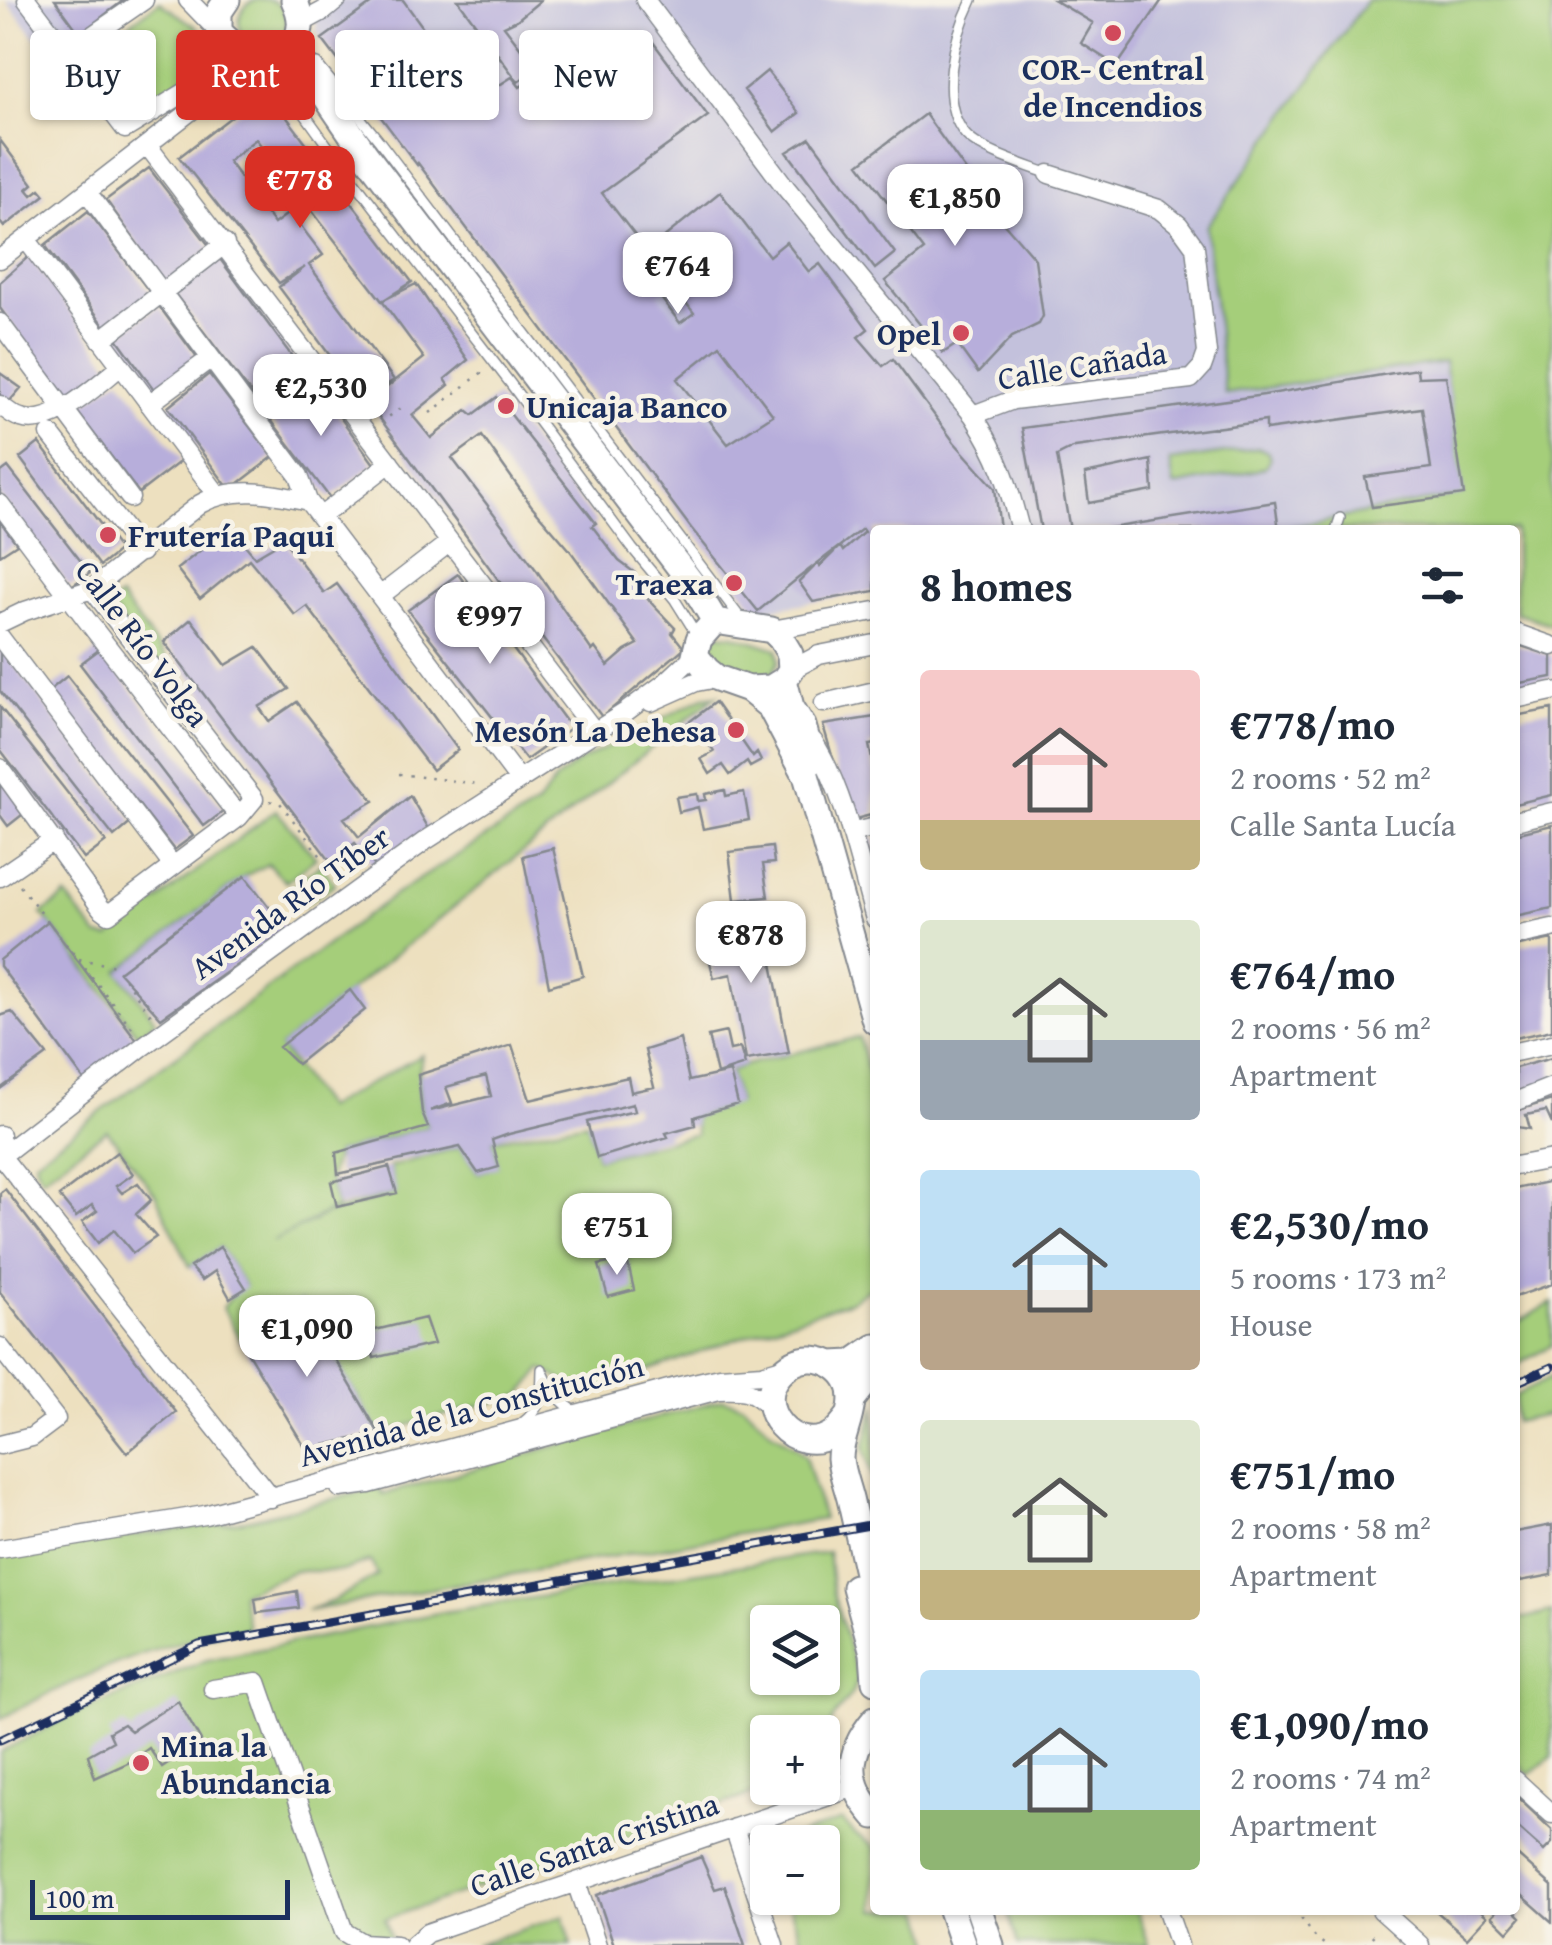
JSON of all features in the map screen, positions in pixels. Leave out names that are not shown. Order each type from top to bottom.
[{"type":"main road","points":[[315,76],[365,154],[468,296],[502,353],[532,359],[693,586],[706,670],[717,678],[748,688],[771,688],[788,675]]},
{"type":"main road","points":[[703,638],[759,628],[781,639],[790,654],[792,708],[803,726],[870,956]]},
{"type":"main road","points":[[748,688],[770,706],[806,775],[870,1003]]},
{"type":"main road","points":[[870,1350],[852,1363],[832,1364],[815,1359],[786,1366],[774,1380],[770,1396],[776,1422],[800,1439],[821,1439],[835,1432],[870,1379]]},
{"type":"main road","points":[[832,1364],[850,1385],[850,1409],[840,1458],[870,1587]]},
{"type":"main road","points":[[810,1441],[825,1460],[870,1643]]},
{"type":"main road","points":[[870,1725],[860,1737],[852,1762],[856,1787],[870,1811]]},
{"type":"main road","points":[[953,1915],[963,1945]]},
{"type":"main road","points":[[981,1915],[990,1945]]},
{"type":"street","points":[[27,0],[50,30]]},
{"type":"street","points":[[100,30],[144,0]]},
{"type":"street","points":[[188,0],[222,13]]},
{"type":"street","points":[[305,30],[338,0]]},
{"type":"street","name":"Calle Cañada","points":[[646,0],[786,188],[972,415],[1014,400],[1191,379],[1202,368],[1207,353],[1194,247],[1178,225],[1160,210],[1049,174]]},
{"type":"street","points":[[119,120],[126,129],[141,120]]},
{"type":"street","points":[[0,259],[179,120]]},
{"type":"street","points":[[148,145],[595,732]]},
{"type":"street","points":[[87,192],[299,476],[308,501],[520,780]]},
{"type":"street","points":[[26,240],[217,494]]},
{"type":"street","points":[[100,340],[225,244]]},
{"type":"street","points":[[0,323],[130,498]]},
{"type":"street","points":[[0,340],[24,354]]},
{"type":"street","points":[[150,404],[211,358]]},
{"type":"street","points":[[0,405],[23,420],[38,420],[64,410],[121,366]]},
{"type":"street","points":[[254,415],[318,367]]},
{"type":"street","points":[[972,415],[1007,477],[1019,525]]},
{"type":"street","points":[[50,434],[142,552]]},
{"type":"street","points":[[320,517],[390,463]]},
{"type":"street","points":[[0,623],[92,589],[217,494],[274,494],[308,501]]},
{"type":"street","name":"Calle Río Volga","points":[[0,504],[239,817],[254,799],[92,589]]},
{"type":"street","points":[[380,596],[450,542]]},
{"type":"street","points":[[759,628],[870,611]]},
{"type":"street","points":[[1520,635],[1552,646]]},
{"type":"street","points":[[0,637],[173,866]]},
{"type":"street","name":"Avenida Río Tíber","points":[[0,1156],[142,1046],[410,852],[665,683],[703,638]]},
{"type":"street","points":[[788,675],[819,655],[870,645]]},
{"type":"street","name":"Avenida Río Tíber","points":[[627,711],[696,682],[717,678]]},
{"type":"street","points":[[1520,698],[1552,691]]},
{"type":"street","points":[[824,702],[870,692]]},
{"type":"street","points":[[803,726],[824,757],[870,901]]},
{"type":"street","points":[[0,768],[109,914],[239,817]]},
{"type":"street","points":[[1520,819],[1552,812]]},
{"type":"street","points":[[851,833],[870,828]]},
{"type":"street","points":[[9,879],[54,840]]},
{"type":"street","points":[[1520,935],[1552,928]]},
{"type":"street","points":[[1520,1051],[1552,1044]]},
{"type":"street","points":[[1520,1100],[1552,1088]]},
{"type":"street","points":[[0,1135],[0,1156],[270,1498],[205,1515],[0,1549]]},
{"type":"street","points":[[1520,1165],[1552,1159]]},
{"type":"street","points":[[0,1347],[56,1419],[32,1437],[0,1445]]},
{"type":"street","name":"Avenida de la Constitución","points":[[270,1498],[694,1383],[762,1374],[786,1366]]},
{"type":"street","name":"Avenida de la Constitución","points":[[270,1498],[369,1484],[718,1390],[744,1389],[771,1408]]},
{"type":"street","points":[[213,1689],[257,1682],[344,1932],[362,1943],[396,1945]]},
{"type":"street","points":[[1520,1785],[1552,1814]]},
{"type":"street","name":"Calle Santa Cristina","points":[[414,1945],[427,1933],[856,1787]]},
{"type":"street","points":[[734,1828],[774,1945]]},
{"type":"street","points":[[576,1882],[597,1945]]},
{"type":"street","points":[[1169,1915],[1179,1945]]},
{"type":"street","points":[[1391,1915],[1420,1945]]},
{"type":"lane","points":[[972,0],[960,25],[952,63],[950,102],[966,134],[1001,157],[1049,174]]},
{"type":"lane","points":[[315,67],[380,142],[573,413],[759,628]]},
{"type":"lane","points":[[309,120],[474,336],[502,353]]},
{"type":"lane","points":[[455,311],[472,322],[502,353],[632,548],[703,638]]},
{"type":"lane","points":[[472,322],[474,336]]},
{"type":"lane","points":[[532,359],[573,413]]},
{"type":"lane","points":[[1338,525],[1340,518]]},
{"type":"lane","points":[[422,1456],[446,1442],[521,1424],[534,1414],[541,1401],[542,1368],[551,1391],[579,1414]]},
{"type":"path","points":[[430,413],[502,353]]},
{"type":"path","points":[[368,434],[404,405]]},
{"type":"path","points":[[399,774],[480,784]]},
{"type":"path","points":[[280,803],[342,884]]},
{"type":"path","points":[[9,879],[138,1034]]},
{"type":"path","points":[[78,959],[115,966],[156,1021]]},
{"type":"path","points":[[1299,1915],[1325,1945]]},
{"type":"shaded area","points":[[6,0],[118,0],[79,30],[30,31]]},
{"type":"shaded area","points":[[314,0],[1367,0],[1206,227],[1226,394],[1443,362],[1464,495],[1304,525],[870,525],[870,536],[813,602],[758,611],[383,120],[499,120],[499,30],[335,30],[335,56],[317,32]]},
{"type":"green space","points":[[1367,0],[1552,2],[1552,625],[1520,614],[1520,525],[1303,525],[1463,494],[1444,362],[1225,394],[1206,227]]},
{"type":"green space","points":[[254,1],[272,1],[285,14],[285,30],[241,30],[241,14]]},
{"type":"green space","points":[[159,2],[195,26],[199,30],[176,30],[176,86],[156,99],[156,30],[121,30]]},
{"type":"green space","points":[[1259,448],[1268,452],[1270,458],[1265,467],[1174,486],[1170,461]]},
{"type":"green space","points":[[120,597],[247,764],[237,772],[109,604]]},
{"type":"green space","points":[[718,634],[777,649],[779,661],[770,677],[753,677],[713,664],[709,648]]},
{"type":"green space","points":[[717,695],[280,1047],[325,1108],[422,1055],[419,1091],[428,1127],[336,1153],[329,1179],[337,1207],[272,1242],[329,1213],[396,1193],[389,1167],[460,1147],[478,1173],[498,1166],[492,1140],[587,1122],[597,1158],[696,1134],[694,1117],[738,1103],[730,1072],[859,1037],[870,1079],[870,1288],[851,1301],[585,1393],[542,1369],[521,1395],[379,1433],[301,1301],[240,1340],[223,1308],[245,1287],[220,1247],[190,1267],[155,1194],[107,1130],[42,1178],[35,1160],[396,894],[537,805],[556,779],[577,763],[704,697]]},
{"type":"green space","points":[[276,810],[316,858],[286,882],[268,864],[245,876],[119,971],[156,1021],[138,1035],[42,914],[66,896],[98,936],[109,938]]},
{"type":"green space","points":[[320,864],[335,884],[304,905],[291,887]]},
{"type":"green space","points":[[1552,1303],[1552,1345],[1520,1363],[1520,1321]]},
{"type":"green space","points":[[1552,1377],[1552,1414],[1520,1421],[1520,1393]]},
{"type":"green space","points":[[723,1399],[743,1405],[805,1456],[823,1519],[306,1611],[333,1601],[378,1575],[370,1561],[342,1571],[295,1571],[241,1593],[248,1628],[183,1641],[120,1662],[0,1719],[0,1554],[246,1520],[378,1488],[384,1494]]},
{"type":"green space","points":[[870,1425],[870,1469],[864,1448]]},
{"type":"green space","points":[[828,1552],[837,1605],[750,1605],[750,1695],[840,1695],[840,1617],[858,1678],[836,1715],[750,1715],[750,1795],[385,1919],[393,1945],[0,1945],[0,1752],[76,1713],[207,1660],[443,1612]]},
{"type":"green space","points":[[1552,1612],[1552,1757],[1529,1775],[1520,1767],[1520,1619]]},
{"type":"green space","points":[[842,1820],[870,1844],[870,1915],[924,1915],[933,1945],[803,1945],[793,1915],[840,1915],[840,1825],[827,1825]]},
{"type":"green space","points":[[1009,1915],[1139,1915],[1149,1945],[1018,1945]]},
{"type":"green space","points":[[563,1916],[572,1945],[475,1945]]},
{"type":"building","points":[[55,0],[124,0],[85,30],[77,30]]},
{"type":"building","points":[[376,0],[403,0],[425,30],[335,30],[335,56],[322,39]]},
{"type":"building","points":[[458,0],[541,0],[504,26],[519,46],[518,82],[499,56],[499,30],[480,30]]},
{"type":"building","name":"COR- Central de Incendios","points":[[1054,0],[1162,0],[1117,66],[1081,43],[1093,23]]},
{"type":"building","points":[[653,42],[708,116],[602,193],[647,251],[720,192],[769,256],[786,242],[809,272],[820,264],[868,329],[858,337],[883,366],[893,359],[954,442],[995,488],[999,525],[870,525],[870,592],[813,602],[799,582],[840,546],[843,551],[864,532],[862,529],[797,579],[758,611],[691,528],[383,120],[499,120],[499,85],[512,77],[519,86],[519,120],[653,120]],"holes":[[[671,284],[694,313],[680,323],[658,294]],[[720,345],[773,415],[728,444],[677,379]]]},
{"type":"building","points":[[767,71],[799,113],[775,132],[744,90]]},
{"type":"building","points":[[925,114],[1002,221],[1035,259],[1043,316],[1039,324],[1012,337],[978,373],[957,344],[943,353],[885,281],[924,250],[859,164]]},
{"type":"building","points":[[227,120],[289,120],[412,282],[382,301],[256,139],[228,161],[274,224],[290,212],[323,255],[309,265],[394,380],[363,400],[279,287],[305,267],[279,283],[179,157]]},
{"type":"building","points":[[810,138],[895,253],[875,269],[787,152]]},
{"type":"building","points":[[0,140],[33,184],[27,189],[32,195],[40,189],[45,195],[4,227],[0,222]]},
{"type":"building","points":[[149,168],[211,248],[167,285],[106,200]]},
{"type":"building","points":[[88,211],[152,295],[107,329],[45,245]]},
{"type":"building","points":[[29,256],[110,365],[65,399],[0,308],[0,282]]},
{"type":"building","points":[[220,259],[302,370],[259,404],[175,294]]},
{"type":"building","points":[[416,284],[468,360],[445,379],[449,385],[412,415],[431,438],[467,410],[473,415],[497,397],[596,523],[592,526],[619,561],[635,573],[632,577],[675,628],[672,633],[684,648],[602,717],[368,402],[424,358],[382,301]],"holes":[[[482,436],[531,505],[569,549],[638,644],[608,666],[595,648],[592,651],[452,458]]]},
{"type":"building","points":[[159,306],[200,362],[158,395],[116,337]]},
{"type":"building","points":[[1417,369],[1418,377],[1446,376],[1464,495],[1372,507],[1365,477],[1431,468],[1422,408],[1266,430],[1266,421],[1075,447],[1057,456],[1069,525],[1040,525],[1022,428],[1264,395]]},
{"type":"building","points":[[0,373],[21,388],[8,403],[0,397]]},
{"type":"building","points":[[209,374],[273,457],[230,490],[168,407]]},
{"type":"building","points":[[120,378],[182,460],[139,493],[76,410]]},
{"type":"building","points":[[313,380],[374,464],[330,498],[268,416]]},
{"type":"building","points":[[39,443],[120,550],[100,566],[20,458]]},
{"type":"building","points":[[1151,460],[1153,491],[1089,503],[1085,474]]},
{"type":"building","points":[[8,467],[90,573],[70,587],[0,496],[0,473]]},
{"type":"building","points":[[1275,502],[1278,525],[1129,525]]},
{"type":"building","points":[[0,521],[17,544],[0,555]]},
{"type":"building","points":[[230,527],[255,557],[284,540],[324,593],[337,584],[458,750],[432,770],[307,606],[295,615],[249,559],[200,599],[177,569]]},
{"type":"building","points":[[458,574],[571,728],[526,760],[408,610]]},
{"type":"building","points":[[191,619],[226,665],[257,647],[289,689],[259,707],[269,721],[297,702],[374,801],[344,818],[359,837],[410,796],[429,829],[381,873],[355,843],[331,862],[164,642]]},
{"type":"building","points":[[0,646],[133,821],[114,837],[0,691]]},
{"type":"building","points":[[1520,646],[1552,656],[1552,677],[1520,683]]},
{"type":"building","points":[[100,649],[224,811],[204,826],[80,664]]},
{"type":"building","points":[[67,676],[193,836],[174,850],[50,690]]},
{"type":"building","points":[[715,702],[753,757],[757,753],[761,761],[750,767],[747,762],[730,775],[723,765],[710,774],[701,759],[714,752],[700,731],[688,739],[681,728]]},
{"type":"building","points":[[0,707],[106,842],[84,859],[0,749]]},
{"type":"building","points":[[1552,709],[1552,795],[1520,803],[1520,715]]},
{"type":"building","points":[[870,718],[870,815],[851,820],[823,725]]},
{"type":"building","points":[[0,774],[27,811],[8,826],[0,815]]},
{"type":"building","points":[[725,790],[726,796],[744,792],[749,820],[703,829],[698,807],[679,812],[676,797],[697,794],[698,801],[706,800],[705,794]]},
{"type":"building","points":[[1552,825],[1552,908],[1520,915],[1520,833]]},
{"type":"building","points":[[870,838],[870,888],[856,840]]},
{"type":"building","points":[[772,847],[774,863],[763,864],[768,897],[735,900],[729,852]]},
{"type":"building","points":[[553,848],[583,976],[549,986],[523,856]]},
{"type":"building","points":[[245,876],[287,930],[161,1018],[119,972]]},
{"type":"building","points":[[48,921],[142,1047],[87,1084],[0,966],[0,960]]},
{"type":"building","points":[[764,921],[789,1053],[746,1060],[731,974],[714,978],[703,934]]},
{"type":"building","points":[[1552,939],[1552,1030],[1520,1037],[1520,946]]},
{"type":"building","points":[[350,990],[365,1010],[297,1064],[279,1047]]},
{"type":"building","points":[[12,1012],[47,1055],[0,1089],[0,1016]]},
{"type":"building","points":[[726,1032],[730,1050],[740,1048],[745,1065],[717,1074],[708,1036]]},
{"type":"building","points":[[680,1039],[689,1081],[730,1072],[738,1104],[694,1117],[695,1125],[666,1133],[668,1137],[597,1158],[587,1122],[635,1111],[633,1104],[492,1140],[499,1167],[478,1173],[460,1147],[338,1174],[336,1153],[428,1127],[422,1113],[418,1075],[512,1045],[530,1100],[628,1077],[631,1092],[654,1087],[645,1050]],"holes":[[[486,1076],[491,1096],[430,1111],[452,1103],[446,1087]]]},
{"type":"building","points":[[1552,1058],[1552,1082],[1520,1092],[1520,1067]]},
{"type":"building","points":[[1552,1100],[1552,1124],[1546,1111],[1526,1115],[1530,1129],[1520,1127],[1520,1109]]},
{"type":"building","points":[[117,1152],[133,1174],[116,1186],[122,1193],[138,1183],[151,1200],[136,1214],[156,1237],[133,1253],[114,1230],[98,1243],[82,1222],[97,1211],[92,1205],[76,1217],[59,1196]]},
{"type":"building","points":[[389,1167],[397,1193],[337,1207],[331,1182]]},
{"type":"building","points":[[1552,1181],[1552,1284],[1520,1295],[1520,1188]]},
{"type":"building","points":[[5,1189],[176,1412],[127,1453],[0,1292],[0,1193]]},
{"type":"building","points":[[220,1247],[246,1288],[230,1298],[215,1271],[202,1280],[190,1267]]},
{"type":"building","points":[[627,1259],[634,1290],[608,1297],[599,1265]]},
{"type":"building","points":[[301,1301],[379,1433],[306,1449],[240,1340]]},
{"type":"building","points":[[425,1318],[434,1344],[374,1358],[367,1332]]},
{"type":"building","points":[[1552,1525],[1552,1575],[1520,1581],[1520,1531]]},
{"type":"building","points":[[297,1591],[299,1608],[257,1613],[255,1599]]},
{"type":"building","points":[[178,1701],[201,1741],[162,1767],[149,1748],[130,1762],[95,1778],[88,1755],[113,1741],[109,1732],[123,1724],[131,1731]]},
{"type":"building","points":[[1520,1800],[1552,1830],[1552,1843],[1544,1851],[1520,1829]]},
{"type":"building","points":[[701,1857],[715,1889],[725,1886],[745,1945],[614,1945],[597,1895]]},
{"type":"building","points":[[1520,1857],[1552,1886],[1552,1922],[1520,1893]]},
{"type":"building","points":[[1441,1915],[1487,1916],[1467,1938]]},
{"type":"building","points":[[1519,1915],[1521,1917],[1508,1932],[1492,1916]]},
{"type":"railway","points":[[1520,1381],[1552,1367]]},
{"type":"railway","points":[[0,1740],[199,1645],[870,1525]]},
{"type":"place","name":"COR- Central de Incendios","points":[[1113,33]]},
{"type":"place","name":"Opel","points":[[961,333]]},
{"type":"place","name":"Unicaja Banco","points":[[506,406]]},
{"type":"place","name":"Frutería Paqui","points":[[108,535]]},
{"type":"place","name":"Traexa","points":[[734,583]]},
{"type":"place","name":"Mesón La Dehesa","points":[[736,730]]},
{"type":"place","name":"Mina la Abundancia","points":[[141,1763]]}]
